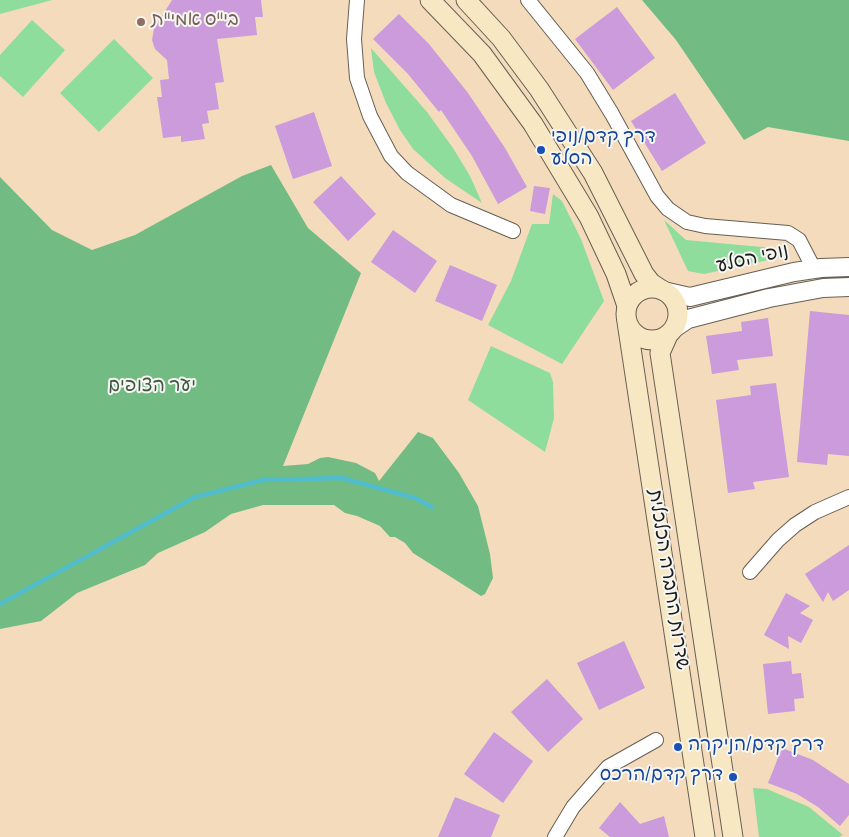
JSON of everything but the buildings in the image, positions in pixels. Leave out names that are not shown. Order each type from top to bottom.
[{"type":"main road","name":"שדרות החברה הכלכלית","points":[[430,0],[482,54],[533,124],[589,217],[616,274],[627,314],[705,837]]},
{"type":"main road","points":[[466,0],[501,38],[539,89],[593,172],[644,274],[651,283],[664,290],[678,307],[672,331],[658,340],[643,339],[632,331],[627,314],[634,294],[646,288],[664,290]]},
{"type":"main road","name":"שדרות החברה הכלכלית","points":[[672,331],[660,353],[733,837]]},
{"type":"street","points":[[357,0],[354,39],[357,78],[370,116],[391,156],[407,173],[451,205],[513,231]]},
{"type":"street","points":[[528,0],[586,73],[612,114],[657,196],[668,209],[687,222],[705,226],[788,233],[799,240],[814,269]]},
{"type":"street","name":"נופי הסלע","points":[[664,290],[690,297],[764,278],[814,269],[849,267]]},
{"type":"street","name":"נופי הסלע","points":[[672,331],[688,319],[769,298],[823,288],[849,287]]},
{"type":"street","points":[[750,572],[795,524],[815,512],[849,497]]},
{"type":"street","points":[[555,837],[573,807],[608,768],[656,740]]},
{"type":"green space","points":[[0,0],[52,0],[0,14]]},
{"type":"green space","points":[[642,0],[849,0],[849,141],[768,127],[744,140],[676,40]]},
{"type":"green space","points":[[32,20],[65,50],[23,97],[0,76],[0,55]]},
{"type":"green space","points":[[114,39],[153,78],[99,132],[60,93]]},
{"type":"green space","points":[[371,48],[427,112],[453,148],[470,176],[482,203],[445,178],[413,149],[400,130],[386,103],[374,72]]},
{"type":"green space","name":"יער הצופים","points":[[271,165],[308,228],[361,273],[283,466],[308,464],[320,458],[328,457],[356,463],[375,473],[379,481],[418,432],[433,438],[459,473],[478,506],[490,554],[493,578],[485,594],[481,596],[413,553],[405,543],[395,537],[390,537],[380,526],[345,513],[334,505],[263,505],[231,514],[205,532],[158,553],[145,565],[77,593],[41,621],[0,629],[0,177],[52,230],[92,250],[135,235],[242,176]]},
{"type":"green space","points":[[553,194],[562,201],[581,239],[604,301],[562,364],[488,325],[511,281],[532,224],[549,224]]},
{"type":"green space","points":[[664,220],[686,240],[773,248],[787,256],[704,274],[688,271]]},
{"type":"green space","points":[[491,346],[550,373],[553,382],[554,418],[545,452],[468,400]]},
{"type":"green space","points":[[753,788],[767,789],[809,807],[843,835],[839,837],[759,837]]},
{"type":"waterway","points":[[0,604],[195,497],[263,480],[342,478],[415,498],[432,507]]},
{"type":"place","name":"בי\"ס אמי\"ת","points":[[141,22]]},
{"type":"place","name":"דרך קדם/נופי הסלע","points":[[541,150]]},
{"type":"place","name":"דרך קדם/הניקרה","points":[[678,747]]},
{"type":"place","name":"דרך קדם/הרכס","points":[[733,777]]}]
